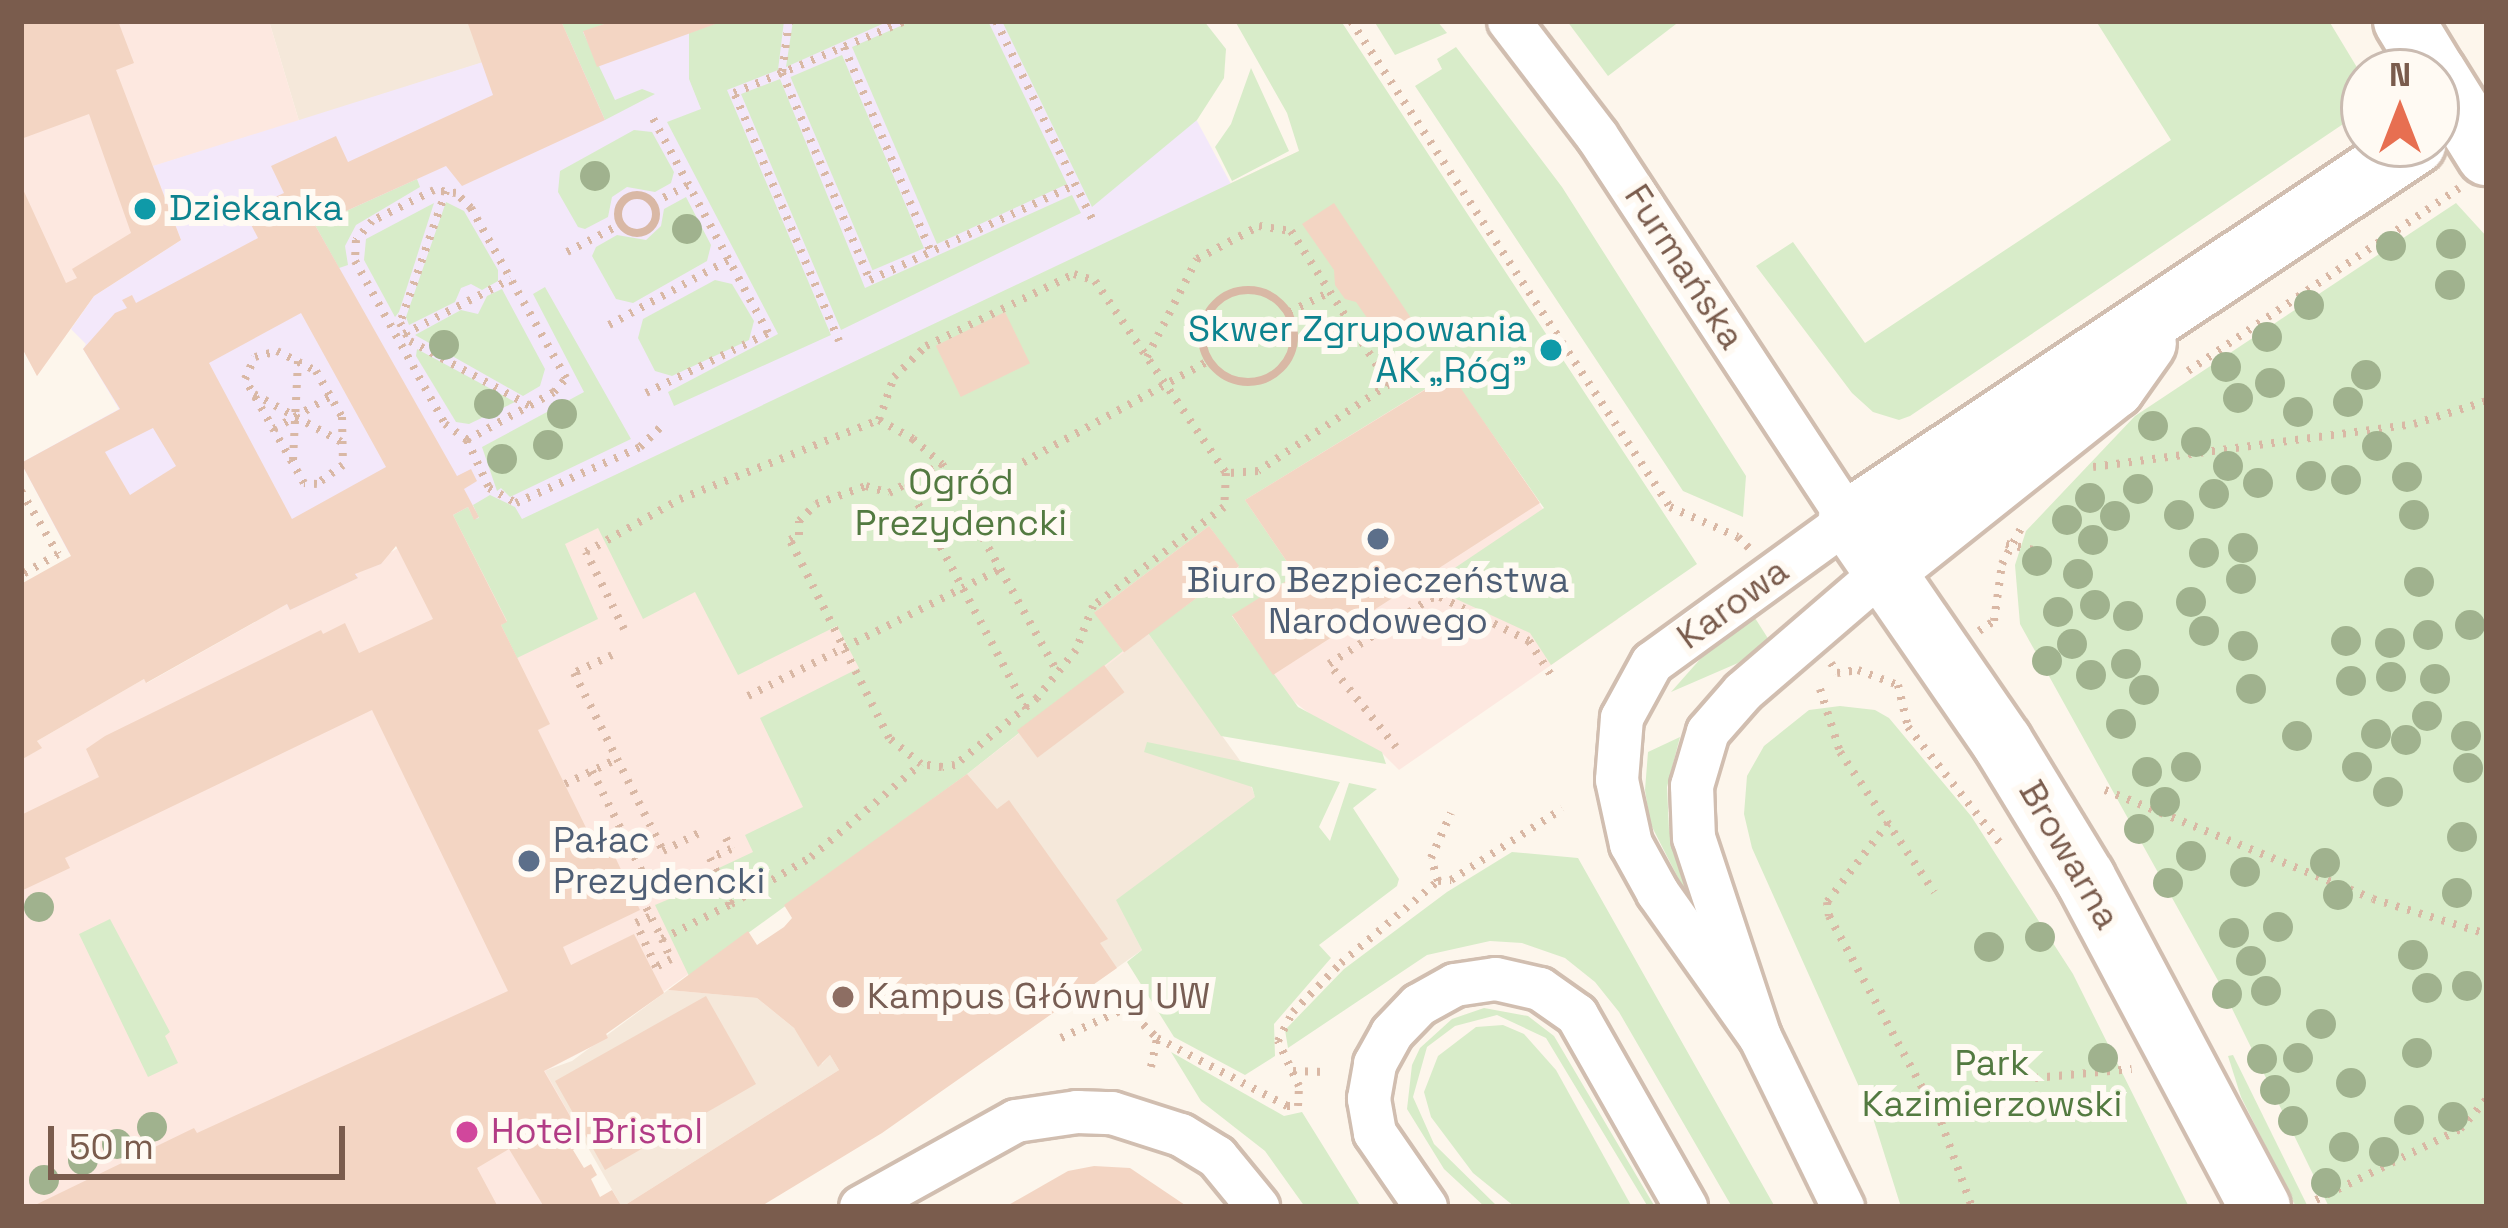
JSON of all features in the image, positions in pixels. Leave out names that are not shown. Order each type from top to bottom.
[{"type":"street","name":"Furmańska","points":[[1510,21],[1598,136],[1849,520]]},
{"type":"street","points":[[2404,21],[2417,48]]},
{"type":"street","name":"Karowa","points":[[1760,1037],[1658,893],[1631,844],[1617,780],[1622,718],[1652,663],[1849,520],[2093,354],[2168,312],[2381,168]]},
{"type":"street","name":"Karowa","points":[[1843,1207],[1760,1037],[1694,838],[1692,786],[1698,756],[1708,732],[1742,692],[1885,570],[2114,388],[2168,312]]},
{"type":"street","name":"Browarna","points":[[1849,520],[2002,742],[2288,1203]]},
{"type":"street","points":[[1426,1207],[1376,1133],[1369,1100],[1375,1064],[1392,1033],[1419,1005],[1455,985],[1496,979],[1540,989],[1577,1015],[1686,1207]]},
{"type":"street","points":[[861,1207],[1016,1121],[1077,1112],[1112,1113],[1181,1135],[1217,1157],[1258,1207]]},
{"type":"path","points":[[789,21],[782,73],[870,280],[1075,185]]},
{"type":"path","points":[[839,341],[734,93],[904,21]]},
{"type":"path","points":[[996,21],[1092,219]]},
{"type":"path","points":[[1351,21],[1670,507],[1738,537],[1753,552]]},
{"type":"path","points":[[844,47],[931,252]]},
{"type":"path","points":[[646,393],[767,333],[650,113]]},
{"type":"path","points":[[2181,376],[2401,168]]},
{"type":"path","points":[[653,203],[688,185]]},
{"type":"path","points":[[467,440],[530,406],[566,378],[471,208],[446,191],[434,190],[372,221],[356,240],[355,261],[402,335],[445,424],[467,440],[489,488],[516,503],[640,447],[662,426]]},
{"type":"path","points":[[446,191],[400,323],[402,335],[530,406]]},
{"type":"path","points":[[568,252],[621,224],[642,232],[656,215],[653,203],[644,196],[622,201],[621,224]]},
{"type":"path","points":[[1147,357],[1197,259],[1259,226],[1292,231],[1389,384],[1258,472],[1226,473]]},
{"type":"path","points":[[609,326],[728,260]]},
{"type":"path","points":[[624,629],[586,552],[680,499],[879,420],[894,377],[926,346],[1074,274],[1095,281],[1226,473],[1224,507],[1094,605],[1076,650],[1026,708],[956,765],[921,764],[889,738],[790,541],[799,535],[799,521],[816,504],[866,486],[889,493],[942,464]]},
{"type":"path","points":[[402,335],[511,279]]},
{"type":"path","points":[[1241,290],[1260,291],[1288,312],[1294,347],[1273,376],[1237,382],[1208,361],[1203,326],[1224,296],[1241,290]]},
{"type":"path","points":[[1288,312],[1330,292]]},
{"type":"path","points":[[277,351],[316,371],[342,417],[343,466],[317,484],[304,483],[253,393],[245,379],[255,357],[277,351]]},
{"type":"path","points":[[293,463],[298,360]]},
{"type":"path","points":[[960,497],[1208,361]]},
{"type":"path","points":[[253,393],[345,444]]},
{"type":"path","points":[[274,429],[331,396]]},
{"type":"path","points":[[2096,447],[2081,464],[2094,467],[2414,424],[2487,401]]},
{"type":"path","points":[[879,420],[914,439],[942,464],[1058,673]]},
{"type":"path","points":[[907,483],[1026,708]]},
{"type":"path","points":[[21,490],[58,554],[21,575]]},
{"type":"path","points":[[1981,630],[1994,621],[2000,605],[2002,564],[2026,523]]},
{"type":"path","points":[[1998,542],[2051,554]]},
{"type":"path","points":[[748,696],[1000,569]]},
{"type":"path","points":[[1396,747],[1329,664],[1431,598],[1440,597],[1528,641],[1551,675]]},
{"type":"path","points":[[612,655],[574,673],[663,851],[699,833]]},
{"type":"path","points":[[1831,663],[1837,673],[1858,670],[1898,685],[1908,727],[1966,797]]},
{"type":"path","points":[[1820,689],[1840,752],[1934,892]]},
{"type":"path","points":[[565,784],[617,759]]},
{"type":"path","points":[[662,939],[811,857],[921,764]]},
{"type":"path","points":[[592,771],[652,892],[641,897],[651,916],[671,959],[656,967],[635,923],[651,916]]},
{"type":"path","points":[[2105,790],[2358,893],[2487,934]]},
{"type":"path","points":[[1061,1038],[1126,1008],[1157,1038],[1292,1108],[1300,1096],[1278,1041],[1282,1025],[1341,963],[1438,881],[1451,880],[1562,809]]},
{"type":"path","points":[[1438,881],[1431,858],[1451,813]]},
{"type":"path","points":[[1888,823],[1827,902],[1829,916],[1940,1122],[1972,1207]]},
{"type":"path","points":[[726,838],[731,849],[710,858],[731,904]]},
{"type":"path","points":[[1150,1067],[1157,1038]]},
{"type":"path","points":[[2035,1078],[2132,1069]]},
{"type":"path","points":[[1291,1071],[1325,1072]]},
{"type":"path","points":[[2288,1203],[2460,1129],[2487,1099]]},
{"type":"shaded area","points":[[21,21],[269,21],[299,121],[154,166],[181,240],[94,296],[37,376],[21,346]]},
{"type":"shaded area","points":[[269,21],[613,21],[299,121]]},
{"type":"shaded area","points":[[613,21],[1143,21],[1231,184],[483,538],[468,508],[392,547],[381,564],[356,573],[358,578],[290,610],[211,473],[69,553],[21,463],[119,409],[83,349],[86,344],[71,329],[94,296],[181,240],[153,166]]},
{"type":"shaded area","points":[[1299,151],[1618,619],[1399,770],[1381,752],[1315,718],[1287,696],[1211,585],[967,774],[606,1033],[608,1038],[545,1071],[570,1115],[510,1149],[544,1207],[21,1207],[21,760],[41,748],[37,741],[287,604],[330,588],[468,507],[482,537]]},
{"type":"shaded area","points":[[1148,633],[1241,762],[1256,798],[1117,900],[1142,950],[986,1060],[846,859],[967,774]]},
{"type":"shaded area","points":[[668,990],[757,998],[794,1028],[822,1064],[830,1055],[839,1070],[622,1207],[544,1071],[572,1061]]},
{"type":"green space","points":[[561,21],[613,21],[583,32],[615,100],[642,89],[655,94],[605,120]]},
{"type":"green space","points":[[723,21],[784,21],[778,70],[727,90],[831,335],[674,406],[668,392],[778,334],[667,122],[701,109],[689,79],[689,33]]},
{"type":"green space","points":[[793,21],[889,21],[786,67]]},
{"type":"green space","points":[[912,21],[988,21],[1067,184],[937,244],[852,47]]},
{"type":"green space","points":[[1002,21],[1204,21],[1226,49],[1224,78],[1197,120],[1092,207]]},
{"type":"green space","name":"Ogród Prezydencki","points":[[1235,21],[1341,21],[1697,564],[1551,665],[1530,633],[1428,586],[1544,508],[1450,374],[1245,500],[1296,575],[1232,616],[1298,707],[1382,752],[1386,764],[1221,736],[1148,633],[1239,567],[1209,526],[1095,612],[1123,651],[967,774],[689,976],[655,905],[674,897],[672,890],[753,852],[745,835],[803,807],[760,718],[859,668],[837,626],[738,675],[695,592],[643,619],[598,528],[565,544],[598,619],[517,658],[501,625],[507,621],[453,515],[468,507],[474,519],[479,518],[473,505],[490,495],[515,507],[522,519],[1299,151],[1287,113]]},
{"type":"green space","points":[[1374,21],[1437,21],[1447,33],[1395,55]]},
{"type":"green space","points":[[1567,21],[1680,21],[1608,76]]},
{"type":"green space","points":[[2096,21],[2329,21],[2345,48],[2340,48],[2340,126],[1910,416],[1899,420],[1873,412],[1852,393],[1756,266],[1793,242],[1865,343],[2171,140]]},
{"type":"green space","points":[[1456,47],[1562,187],[1746,476],[1743,517],[1683,491],[1415,86],[1442,69],[1437,59]]},
{"type":"green space","points":[[842,55],[924,248],[873,270],[790,77]]},
{"type":"green space","points":[[1251,68],[1289,151],[1232,181],[1215,147],[1231,124]]},
{"type":"green space","points":[[780,79],[865,288],[1072,195],[1081,213],[841,330],[741,94]]},
{"type":"green space","points":[[634,130],[652,132],[674,172],[671,183],[655,192],[627,187],[612,197],[608,217],[585,229],[578,227],[558,192],[560,171]]},
{"type":"green space","points":[[417,179],[420,187],[356,225],[345,246],[348,265],[339,268],[315,225]]},
{"type":"green space","points":[[686,197],[711,245],[707,261],[633,303],[616,299],[592,256],[596,247],[617,235],[646,240],[661,226],[664,209]]},
{"type":"green space","points":[[446,202],[464,211],[498,270],[498,281],[482,290],[471,284],[461,288],[455,302],[409,325],[406,317]]},
{"type":"green space","points":[[434,203],[395,317],[364,260],[366,239]]},
{"type":"green space","points":[[2456,203],[2487,237],[2487,1207],[2329,1207],[2221,986],[2020,624],[2015,565],[2026,531],[2135,416]]},
{"type":"green space","points":[[715,280],[732,284],[754,321],[749,340],[672,376],[655,371],[638,338],[643,319]]},
{"type":"green space","points":[[545,287],[631,439],[510,497],[501,488],[497,491],[482,447],[584,392],[533,294]]},
{"type":"green space","points":[[502,289],[545,369],[540,386],[523,396],[415,335],[461,310],[478,314],[487,296]]},
{"type":"green space","points":[[417,349],[515,402],[469,424],[456,422],[416,356]]},
{"type":"green space","points":[[1755,618],[1769,640],[1738,663],[1671,692],[1702,657]]},
{"type":"green space","name":"Park Kazimierzowski","points":[[1840,706],[1875,710],[1889,718],[1971,816],[2073,974],[2189,1207],[1901,1207],[1873,1118],[1752,848],[1744,814],[1747,776],[1764,746],[1809,710]]},
{"type":"green space","points":[[1680,737],[1667,787],[1669,830],[1697,915],[1650,823],[1645,790],[1648,752]]},
{"type":"green space","points":[[1147,742],[1340,782],[1319,827],[1330,841],[1349,783],[1377,789],[1353,808],[1399,879],[1397,886],[1319,945],[1331,958],[1274,1024],[1275,1056],[1245,1075],[1174,1037],[1127,962],[1142,950],[1116,900],[1255,797],[1252,787],[1144,752]]},
{"type":"green space","points":[[1512,852],[1578,858],[1775,1207],[1732,1207],[1619,1012],[1595,982],[1565,958],[1522,943],[1490,941],[1427,955],[1288,1048],[1285,1030],[1344,969],[1447,892]]},
{"type":"green space","points":[[110,919],[170,1032],[165,1036],[178,1063],[148,1077],[79,934]]},
{"type":"green space","points":[[1484,1008],[1528,1016],[1554,1036],[1655,1207],[1648,1207],[1546,1038],[1497,1015],[1455,1026],[1427,1047],[1413,1097],[1434,1144],[1498,1207],[1485,1207],[1444,1169],[1407,1109],[1412,1065],[1420,1048],[1452,1019]]},
{"type":"green space","points":[[1503,1025],[1524,1034],[1556,1070],[1632,1207],[1515,1207],[1473,1173],[1431,1117],[1424,1092],[1438,1056],[1476,1027]]},
{"type":"green space","points":[[1171,1052],[1284,1116],[1302,1112],[1361,1207],[1305,1207],[1265,1151],[1201,1101]]},
{"type":"green space","points":[[2233,1055],[2308,1207],[2296,1207],[2241,1097],[2228,1056]]},
{"type":"building","name":"Dziekanka","points":[[21,21],[118,21],[134,63],[116,70],[181,240],[94,296],[37,376],[21,346],[21,185],[66,283],[77,278],[72,269],[131,233],[89,114],[21,139]]},
{"type":"building","points":[[467,21],[561,21],[605,120],[462,186],[446,166],[315,225],[457,476],[471,469],[477,481],[464,489],[479,517],[474,520],[468,507],[453,515],[507,622],[501,625],[550,724],[538,730],[597,850],[609,844],[640,910],[563,947],[571,965],[634,934],[664,993],[606,1034],[608,1038],[544,1071],[585,1142],[573,1150],[584,1168],[591,1164],[597,1175],[591,1179],[600,1197],[612,1190],[622,1207],[544,1207],[509,1149],[477,1168],[498,1207],[31,1207],[194,1128],[197,1133],[508,991],[372,710],[65,858],[70,868],[21,891],[21,815],[99,777],[86,749],[105,736],[321,630],[323,634],[345,623],[359,653],[433,619],[396,546],[381,564],[355,574],[358,578],[290,610],[287,604],[146,683],[144,679],[37,741],[42,748],[21,760],[21,584],[71,556],[21,463],[120,409],[83,349],[115,313],[127,308],[122,300],[132,295],[136,303],[258,238],[244,211],[284,193],[271,166],[336,136],[348,162],[493,95]],"holes":[[[301,313],[386,467],[292,519],[209,363]],[[153,428],[176,466],[130,495],[105,452]]]},
{"type":"building","points":[[613,21],[721,22],[597,67],[583,31]]},
{"type":"building","points":[[1334,203],[1417,327],[1388,348],[1356,302],[1345,299],[1335,285],[1334,270],[1302,224]]},
{"type":"building","points":[[1005,312],[1030,363],[961,397],[936,346]]},
{"type":"building","name":"Biuro Bezpieczeństwa Narodowego","points":[[1451,374],[1540,503],[1273,675],[1232,615],[1296,575],[1245,500]]},
{"type":"building","points":[[1209,526],[1239,566],[1124,653],[1094,613]]},
{"type":"building","points":[[1104,665],[1124,692],[1037,758],[1017,731]]},
{"type":"building","points":[[967,774],[997,809],[1009,800],[1108,939],[1100,943],[1117,968],[882,1133],[760,1207],[622,1207],[839,1070],[830,1055],[818,1067],[794,1028],[757,998],[668,990],[748,931],[757,945],[784,927],[792,918],[784,905]]},
{"type":"building","points":[[706,996],[756,1084],[697,1118],[704,1132],[680,1146],[671,1132],[605,1170],[555,1081]]},
{"type":"building","points":[[1094,1166],[1130,1168],[1188,1207],[1005,1207],[1068,1171]]},
{"type":"place","name":"Dziekanka","points":[[145,209]]},
{"type":"place","name":"Skwer Zgrupowania AK „Róg”","points":[[1551,350]]},
{"type":"place","name":"Biuro Bezpieczeństwa Narodowego","points":[[1378,539]]},
{"type":"place","name":"Pałac Prezydencki","points":[[529,861]]},
{"type":"place","name":"Kampus Główny UW","points":[[843,997]]},
{"type":"place","name":"Hotel Bristol","points":[[467,1132]]}]
